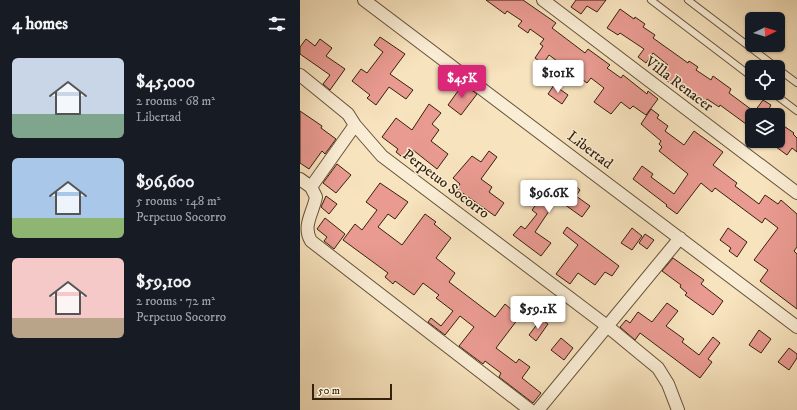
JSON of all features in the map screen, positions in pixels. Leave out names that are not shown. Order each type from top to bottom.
[{"type":"street","name":"Libertad","points":[[364,0],[797,327]]},
{"type":"street","name":"Villa Renacer","points":[[542,0],[797,193]]},
{"type":"street","name":"Perpetuo Socorro","points":[[300,75],[348,114],[355,126],[382,156],[607,326],[658,368],[668,384],[678,410]]},
{"type":"street","points":[[311,187],[355,126]]},
{"type":"street","points":[[300,179],[311,187],[316,197],[307,228],[308,235],[312,241],[530,410]]},
{"type":"street","points":[[538,410],[680,238]]},
{"type":"lane","points":[[651,0],[745,72]]},
{"type":"lane","points":[[688,0],[767,60]]},
{"type":"lane","points":[[785,74],[797,83]]},
{"type":"lane","points":[[782,100],[797,111]]},
{"type":"building","points":[[486,0],[523,0],[556,23],[552,28],[585,53],[588,49],[610,65],[607,68],[621,78],[623,75],[647,94],[648,91],[658,99],[646,115],[633,106],[630,109],[621,102],[611,114],[594,102],[604,88],[591,78],[587,83],[549,55],[543,64],[535,58],[543,46],[540,44],[544,39],[530,29],[528,33],[518,26],[522,21],[507,11],[505,14]]},
{"type":"building","points":[[576,0],[606,0],[597,12],[587,6],[581,14],[571,7]]},
{"type":"building","points":[[620,9],[634,19],[635,17],[645,24],[643,27],[655,35],[653,38],[688,63],[689,61],[698,67],[696,70],[711,80],[713,76],[731,89],[729,93],[749,108],[745,108],[745,123],[720,105],[719,107],[707,99],[706,102],[694,93],[692,96],[678,86],[677,88],[660,76],[668,65],[653,53],[646,63],[638,57],[644,49],[620,33],[618,35],[607,28]]},
{"type":"building","points":[[380,37],[405,54],[390,74],[413,90],[406,99],[389,87],[376,105],[367,98],[370,95],[352,81],[361,69],[367,73],[383,52],[374,45]]},
{"type":"building","points":[[306,39],[315,46],[320,39],[332,48],[326,56],[345,69],[330,90],[323,84],[330,75],[300,54],[300,47]]},
{"type":"building","points":[[463,84],[477,94],[461,115],[448,105]]},
{"type":"building","points":[[554,85],[568,95],[562,104],[548,94]]},
{"type":"building","points":[[763,100],[771,105],[770,108],[757,108]]},
{"type":"building","points":[[429,104],[441,113],[432,124],[439,130],[431,141],[448,154],[437,169],[413,150],[406,160],[396,152],[398,149],[382,137],[396,118],[412,130]]},
{"type":"building","points":[[651,109],[659,115],[657,118],[668,126],[665,131],[684,145],[694,131],[723,152],[713,165],[737,183],[735,186],[759,204],[765,195],[778,204],[781,200],[797,214],[797,247],[794,251],[797,254],[797,309],[760,281],[768,270],[754,260],[778,228],[765,218],[762,223],[715,188],[712,192],[701,183],[677,214],[633,179],[642,166],[653,174],[651,177],[674,194],[688,174],[659,151],[662,147],[659,144],[661,141],[641,124]]},
{"type":"building","points":[[300,111],[322,126],[321,128],[336,139],[325,154],[322,151],[309,169],[300,163]]},
{"type":"building","points":[[785,127],[794,133],[793,134],[797,138],[797,152],[792,148],[787,155],[778,148],[785,148]]},
{"type":"building","points":[[489,151],[497,157],[481,179],[492,187],[489,192],[504,203],[495,216],[457,189],[460,184],[453,178],[472,156],[481,162]]},
{"type":"building","points":[[337,164],[351,175],[336,193],[323,183]]},
{"type":"building","points":[[547,180],[563,192],[571,182],[580,190],[576,196],[590,206],[582,217],[557,199],[535,232],[551,243],[541,256],[513,235],[521,226],[525,229],[537,214],[532,210],[543,195],[538,192]]},
{"type":"building","points":[[380,183],[408,202],[395,219],[388,214],[378,227],[402,245],[425,214],[436,222],[434,224],[451,238],[436,258],[455,273],[449,282],[495,317],[505,304],[512,310],[516,305],[524,311],[496,348],[516,363],[519,359],[530,367],[522,378],[541,393],[533,403],[499,377],[501,373],[485,361],[483,364],[459,346],[474,327],[460,316],[445,335],[428,322],[431,318],[441,326],[453,311],[436,298],[439,295],[423,283],[414,295],[395,281],[393,284],[385,277],[388,273],[343,240],[355,224],[362,230],[377,210],[366,202]]},
{"type":"building","points":[[326,196],[337,204],[329,214],[321,207]]},
{"type":"building","points":[[325,218],[345,234],[334,249],[324,241],[327,237],[317,229]]},
{"type":"building","points":[[567,227],[619,266],[612,276],[605,272],[595,285],[578,273],[570,284],[556,274],[578,245],[563,233]]},
{"type":"building","points":[[632,228],[642,236],[632,250],[621,243]]},
{"type":"building","points":[[728,228],[747,242],[737,257],[729,251],[731,248],[720,240]]},
{"type":"building","points":[[645,234],[654,240],[647,249],[639,243]]},
{"type":"building","points":[[673,258],[704,280],[701,284],[723,301],[713,315],[685,295],[687,293],[680,287],[681,285],[662,271]]},
{"type":"building","points":[[542,297],[551,304],[538,322],[526,312],[535,299],[539,302]]},
{"type":"building","points":[[667,303],[678,311],[666,326],[684,339],[682,342],[699,355],[713,337],[720,343],[708,359],[712,362],[700,378],[640,333],[635,340],[620,327],[626,320],[630,323],[638,312],[652,322]]},
{"type":"building","points":[[541,319],[548,324],[536,341],[529,335]]},
{"type":"building","points":[[759,330],[771,339],[761,353],[749,345]]},
{"type":"building","points":[[561,338],[573,348],[564,360],[551,350]]},
{"type":"building","points":[[789,348],[797,354],[797,358],[789,370],[778,362]]}]
